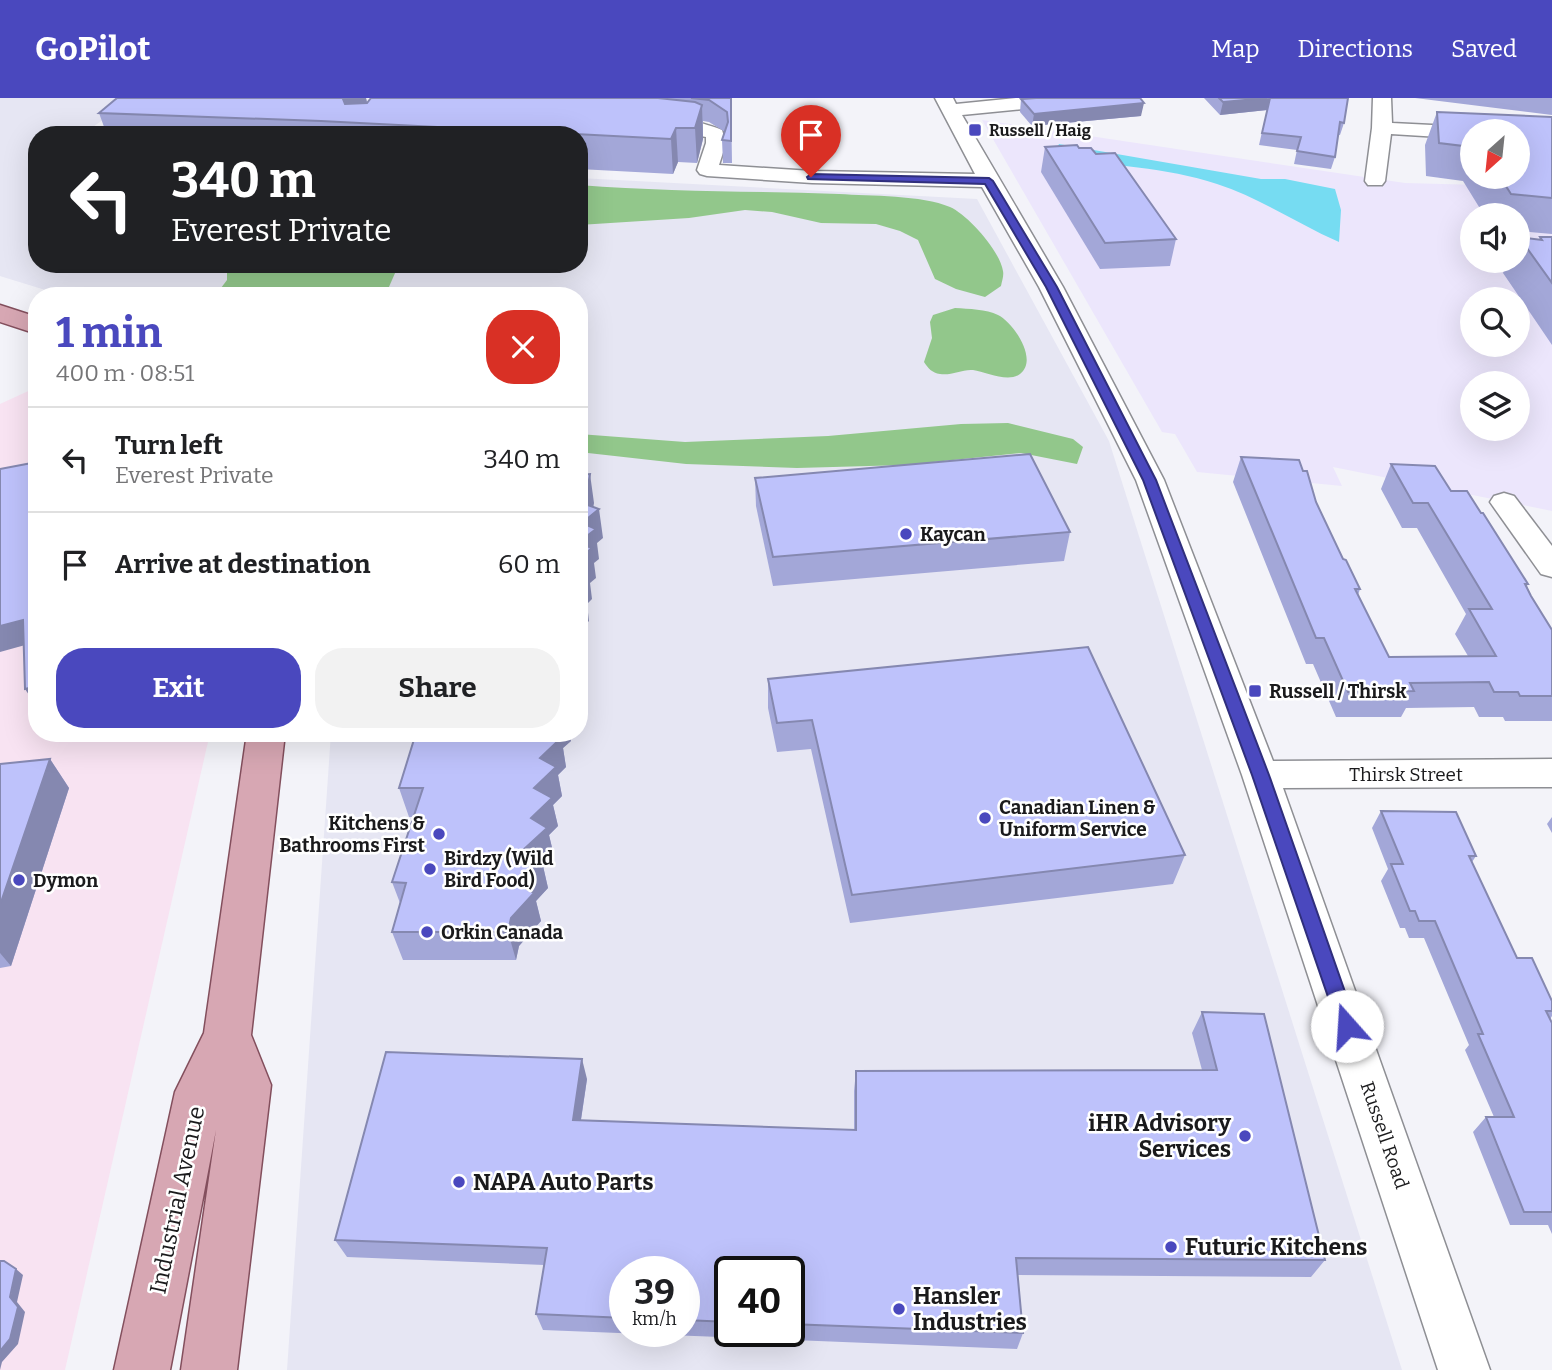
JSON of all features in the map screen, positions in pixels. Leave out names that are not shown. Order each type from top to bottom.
[{"type":"main road","points":[[0,313],[28,323]]},
{"type":"main road","name":"Industrial Avenue","points":[[142,1370],[199,1092],[228,1035],[265,742]]},
{"type":"main road","name":"Industrial Avenue","points":[[209,1370],[247,1085],[228,1035]]},
{"type":"street","points":[[947,104],[1073,98]]},
{"type":"street","points":[[1375,181],[1382,128],[1382,98]]},
{"type":"street","name":"Russell Road","points":[[947,104],[1051,287],[1150,480],[1260,775],[1464,1370]]},
{"type":"street","points":[[631,119],[701,128],[715,134],[716,142],[707,170],[811,177],[989,181]]},
{"type":"street","points":[[1382,128],[1460,133]]},
{"type":"street","points":[[1504,502],[1552,567]]},
{"type":"street","name":"Thirsk Street","points":[[1260,775],[1552,773]]},
{"type":"shaded area","points":[[0,98],[135,98],[94,126],[28,126],[28,273],[588,273],[588,178],[977,199],[1109,441],[1402,1370],[287,1370],[330,742],[588,742],[588,287],[36,287],[0,276]]},
{"type":"shaded area","points":[[982,120],[1405,183],[1460,184],[1460,189],[1552,187],[1552,511],[1333,467],[1342,486],[1197,472],[1175,434],[1162,432]]},
{"type":"shaded area","points":[[28,391],[28,742],[208,742],[65,1370],[0,1370],[0,404]]},
{"type":"green space","points":[[588,186],[880,196],[938,203],[957,211],[982,234],[1001,263],[1001,286],[985,297],[956,289],[935,279],[918,240],[876,224],[821,223],[772,212],[745,210],[689,218],[588,224]]},
{"type":"green space","points":[[227,273],[395,273],[389,287],[222,287],[227,280]]},
{"type":"green space","points":[[955,308],[993,313],[1010,325],[1022,342],[1027,360],[1020,374],[1003,377],[969,370],[944,374],[935,373],[929,368],[924,362],[932,338],[930,322],[933,315]]},
{"type":"green space","points":[[1008,423],[1073,439],[1083,447],[1077,464],[1021,453],[905,465],[797,468],[686,464],[588,453],[588,435],[685,442],[828,436],[961,424]]},
{"type":"water","points":[[1059,144],[1335,189],[1341,210],[1339,242],[1248,196],[1198,178],[1138,167],[1057,159],[1056,150]]},
{"type":"building","points":[[117,98],[344,98],[345,104],[367,103],[371,98],[658,98],[702,105],[695,128],[676,128],[671,139],[588,135],[588,126],[418,126],[99,113]]},
{"type":"building","points":[[691,98],[731,98],[731,141],[722,140],[728,122],[727,112],[709,100]]},
{"type":"building","points":[[1140,98],[1144,103],[1034,114],[1021,99]]},
{"type":"building","points":[[1219,98],[1267,98],[1223,102]]},
{"type":"building","points":[[1270,98],[1348,98],[1344,123],[1340,122],[1335,157],[1297,151],[1301,137],[1262,133]]},
{"type":"building","points":[[1437,112],[1552,117],[1552,198],[1511,194],[1508,189],[1530,189],[1530,119],[1460,119],[1460,146],[1439,143]]},
{"type":"building","points":[[1077,145],[1079,148],[1091,148],[1096,154],[1115,153],[1176,239],[1105,243],[1045,147]]},
{"type":"building","points":[[1540,237],[1552,237],[1552,283],[1530,252],[1530,238],[1542,240]]},
{"type":"building","name":"Kaycan","points":[[1030,454],[1070,532],[773,557],[755,478]]},
{"type":"building","points":[[1241,457],[1299,460],[1303,471],[1307,471],[1316,502],[1360,589],[1355,589],[1389,657],[1496,656],[1469,609],[1492,609],[1428,503],[1413,503],[1391,464],[1435,466],[1451,491],[1467,491],[1483,513],[1528,584],[1525,584],[1552,630],[1552,696],[1520,696],[1518,692],[1494,692],[1489,682],[1410,683],[1414,691],[1348,692],[1324,638],[1316,638]]},
{"type":"building","points":[[28,464],[28,688],[25,689],[23,620],[0,626],[0,469]]},
{"type":"building","points":[[588,505],[599,509],[588,518]]},
{"type":"building","points":[[588,526],[596,529],[588,535]]},
{"type":"building","name":"Canadian Linen & Uniform Service","points":[[1088,647],[1185,855],[852,895],[812,720],[777,723],[768,679]]},
{"type":"building","points":[[413,742],[557,742],[540,758],[556,767],[534,788],[552,798],[531,818],[547,828],[524,849],[542,860],[518,884],[534,893],[511,918],[508,932],[392,932],[406,883],[392,882],[423,788],[399,788]]},
{"type":"building","points":[[50,759],[0,905],[0,764]]},
{"type":"building","points":[[1381,811],[1456,812],[1476,856],[1469,856],[1517,958],[1532,958],[1552,1001],[1552,1011],[1546,1011],[1552,1023],[1552,1212],[1524,1212],[1486,1117],[1514,1117],[1478,1034],[1483,1034],[1435,921],[1419,921],[1415,911],[1410,911],[1391,864],[1403,864]]},
{"type":"building","points":[[1202,1012],[1264,1014],[1325,1260],[1016,1258],[1023,1333],[805,1325],[805,1256],[714,1256],[714,1321],[700,1321],[700,1256],[609,1256],[609,1317],[536,1314],[547,1248],[335,1240],[386,1052],[582,1059],[573,1120],[856,1130],[856,1071],[1217,1070]]},
{"type":"building","points":[[0,1261],[16,1269],[10,1297],[18,1307],[10,1339],[0,1351]]},
{"type":"place","name":"Russell / Haig","points":[[975,130]]},
{"type":"place","name":"Kaycan","points":[[906,534]]},
{"type":"place","name":"Russell / Thirsk","points":[[1255,691]]},
{"type":"place","name":"Canadian Linen & Uniform Service","points":[[985,818]]},
{"type":"place","name":"Kitchens & Bathrooms First","points":[[439,834]]},
{"type":"place","name":"Birdzy (Wild Bird Food)","points":[[430,869]]},
{"type":"place","name":"Dymon","points":[[19,880]]},
{"type":"place","name":"Orkin Canada","points":[[427,932]]},
{"type":"place","name":"iHR Advisory Services","points":[[1245,1136]]},
{"type":"place","name":"NAPA Auto Parts","points":[[459,1182]]},
{"type":"place","name":"Futuric Kitchens","points":[[1171,1247]]},
{"type":"place","name":"Hansler Industries","points":[[899,1309]]},
{"type":"route","points":[[811,177],[989,181],[1051,287],[1150,480],[1260,775],[1347,1026]]}]
